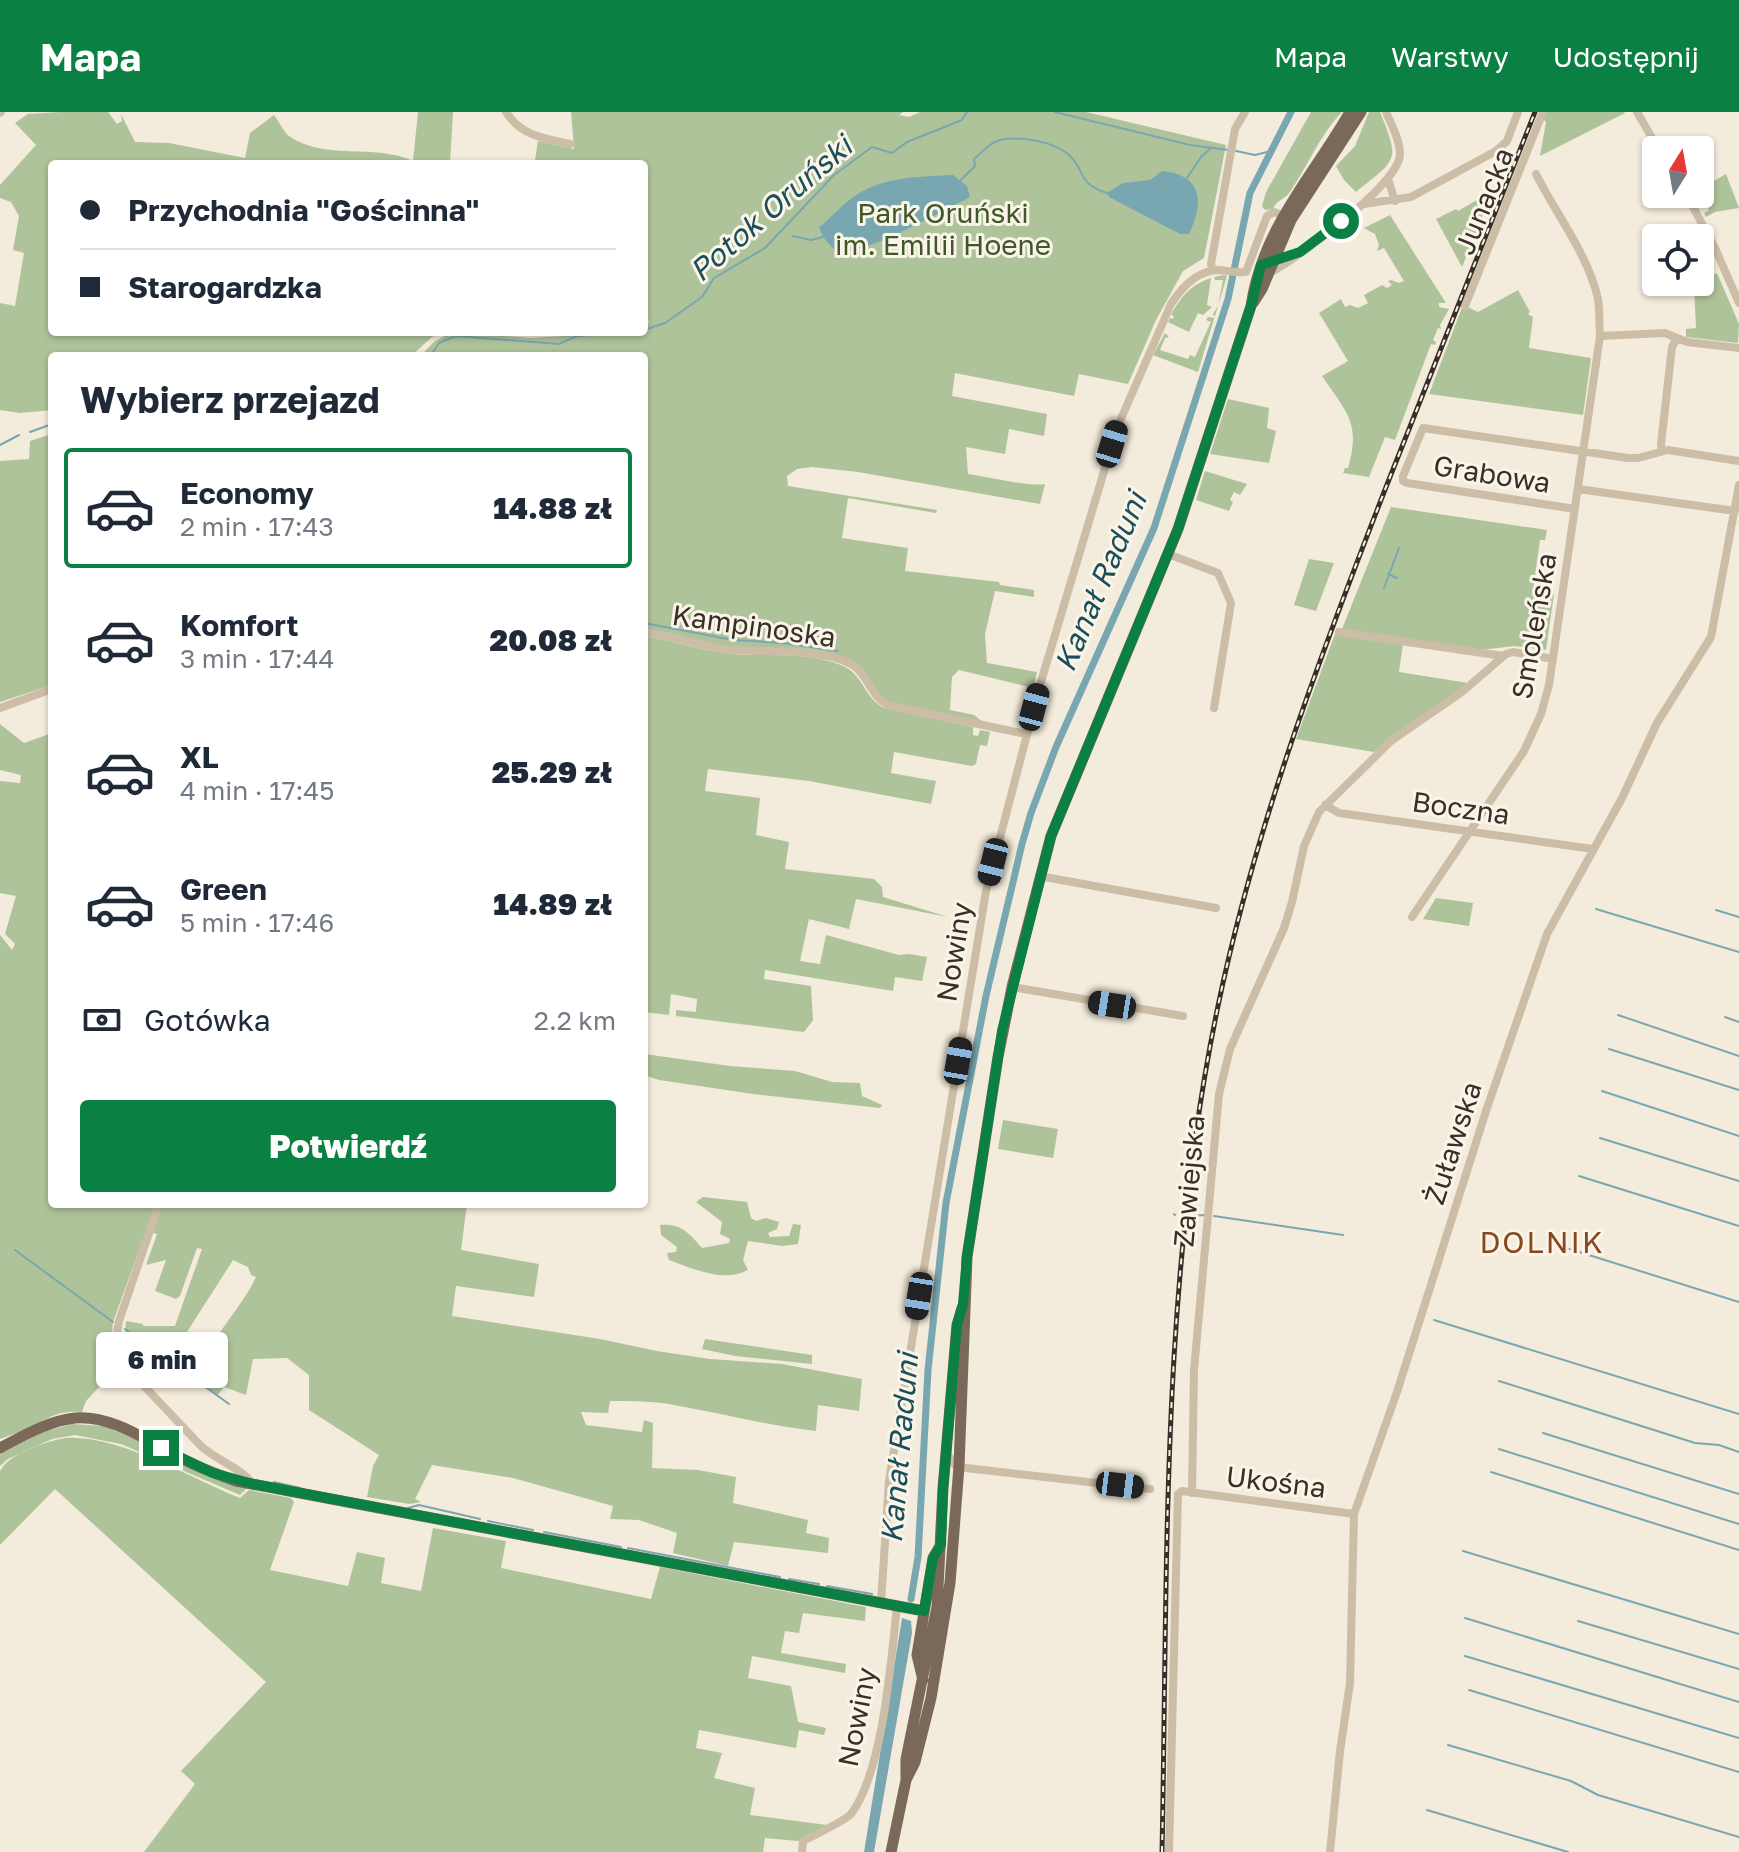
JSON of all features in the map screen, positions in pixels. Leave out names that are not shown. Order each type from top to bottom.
[{"type":"main road","points":[[891,1852],[906,1780],[906,1759],[937,1607],[943,1478],[957,1325],[963,1304],[967,1257],[1002,1031],[1039,876],[1067,793],[1168,554],[1266,267],[1287,217],[1350,112]]},
{"type":"main road","points":[[1266,267],[1281,240],[1287,217],[1361,112]]},
{"type":"main road","points":[[906,1780],[915,1762],[931,1698],[950,1583],[966,1326],[963,1304]]},
{"type":"main road","points":[[0,1448],[58,1422],[76,1418],[94,1419],[121,1427],[213,1473],[253,1484],[924,1611]]},
{"type":"main road","points":[[931,1698],[917,1660],[924,1611],[933,1558],[955,1531]]},
{"type":"street","points":[[506,112],[515,125],[530,135],[570,144]]},
{"type":"street","points":[[1245,112],[1235,129],[1211,264],[1213,270],[1240,273],[1249,269],[1267,216],[1274,212],[1287,217]]},
{"type":"street","points":[[1266,267],[1283,266],[1364,204],[1388,179],[1398,164],[1400,154],[1386,112]]},
{"type":"street","points":[[1364,204],[1395,201],[1421,193],[1498,150],[1507,141],[1518,112]]},
{"type":"street","name":"Junacka","points":[[1465,306],[1543,112]]},
{"type":"street","points":[[1637,112],[1651,136]]},
{"type":"street","name":"Smoleńska","points":[[1412,917],[1531,740],[1547,695],[1600,336],[1599,306],[1592,282],[1536,174]]},
{"type":"street","points":[[1388,179],[1395,201]]},
{"type":"street","points":[[1694,208],[1739,303]]},
{"type":"street","points":[[1281,240],[1300,252]]},
{"type":"street","points":[[1266,267],[1300,252]]},
{"type":"street","name":"Nowiny","points":[[881,1603],[889,1481],[980,920],[1026,734],[1124,408],[1171,304],[1187,285],[1213,270]]},
{"type":"street","points":[[1600,336],[1665,333],[1687,342],[1739,348]]},
{"type":"street","points":[[1662,451],[1672,347],[1677,338]]},
{"type":"street","name":"Grabowa","points":[[1575,509],[1403,481],[1403,476],[1421,429],[1584,451]]},
{"type":"street","points":[[1584,451],[1633,458],[1662,451],[1739,461]]},
{"type":"street","name":"Żuławska","points":[[1330,1852],[1350,1683],[1354,1514],[1547,934],[1632,779],[1657,723],[1711,637],[1739,485]]},
{"type":"street","name":"Grabowa","points":[[1578,489],[1735,511]]},
{"type":"street","points":[[1168,554],[1218,573],[1231,603],[1214,708]]},
{"type":"street","points":[[1339,632],[1503,656],[1513,652],[1553,659]]},
{"type":"street","name":"Kampinoska","points":[[648,633],[726,649],[795,652],[844,661],[860,671],[871,690],[887,705],[1026,734]]},
{"type":"street","name":"Zawiejska","points":[[1169,1852],[1177,1496],[1180,1492],[1192,1493],[1195,1480],[1194,1370],[1219,1094],[1230,1049],[1289,915],[1297,868],[1307,836],[1325,805],[1391,741],[1462,692],[1503,656]]},
{"type":"street","points":[[0,708],[48,690]]},
{"type":"street","name":"Boczna","points":[[1325,805],[1339,813],[1593,849]]},
{"type":"street","points":[[1039,876],[1216,908]]},
{"type":"street","points":[[1012,987],[1183,1016]]},
{"type":"street","points":[[158,1208],[119,1321],[116,1336],[118,1350],[125,1366],[214,1459],[244,1474],[253,1484]]},
{"type":"street","points":[[946,1453],[959,1466],[1150,1489]]},
{"type":"street","points":[[943,1478],[959,1466]]},
{"type":"street","name":"Ukośna","points":[[1192,1493],[1354,1514]]},
{"type":"street","name":"Nowiny","points":[[802,1852],[803,1841],[851,1815],[871,1775],[897,1606]]},
{"type":"green space","points":[[108,112],[117,124],[122,121],[121,114],[135,142],[169,143],[245,158],[250,133],[274,115],[289,136],[303,144],[334,150],[383,153],[410,160],[48,160],[48,336],[434,336],[415,352],[48,352],[48,410],[20,413],[0,410],[0,303],[15,306],[24,253],[13,250],[19,216],[11,202],[0,198],[0,185],[36,145],[15,123],[28,114]]},
{"type":"green space","points":[[418,112],[453,112],[450,160],[413,160]]},
{"type":"green space","name":"Park Oruński im. Emilii Hoene","points":[[571,112],[903,112],[899,115],[909,117],[920,112],[1086,112],[1226,145],[1204,258],[1183,271],[1156,320],[1128,384],[1079,374],[1074,396],[955,373],[952,396],[1047,414],[1044,436],[1009,429],[1005,454],[966,447],[968,474],[1045,484],[1040,504],[858,472],[812,467],[797,469],[787,476],[788,486],[937,510],[936,513],[848,498],[842,538],[908,548],[905,571],[999,582],[1000,585],[1034,590],[1034,597],[995,591],[985,634],[987,663],[1037,672],[1033,688],[959,670],[952,677],[950,710],[974,715],[984,723],[883,699],[853,661],[720,645],[648,630],[648,352],[424,352],[445,336],[648,336],[648,160],[535,160],[538,141],[574,149]]},
{"type":"green space","points":[[1311,112],[1342,112],[1290,192],[1273,209],[1265,210],[1262,206],[1266,192]]},
{"type":"green space","points":[[1369,112],[1380,112],[1391,141],[1391,159],[1380,173],[1356,192],[1336,166],[1355,146]]},
{"type":"green space","points":[[1545,112],[1624,112],[1625,113],[1540,156]]},
{"type":"green space","points":[[1726,174],[1739,208],[1715,212],[1706,217],[1704,213],[1708,208],[1714,208],[1714,181]]},
{"type":"green space","points":[[1482,197],[1490,198],[1462,267],[1436,219]]},
{"type":"green space","points":[[1390,215],[1446,303],[1439,303],[1439,307],[1449,309],[1433,340],[1435,345],[1431,344],[1395,440],[1385,437],[1369,477],[1343,473],[1348,468],[1352,453],[1352,429],[1345,410],[1322,376],[1348,361],[1319,313],[1341,299],[1345,307],[1358,308],[1368,303],[1364,295],[1382,285],[1387,288],[1392,285],[1388,281],[1404,281],[1384,248],[1377,251],[1379,245],[1375,234],[1364,228]]},
{"type":"green space","points":[[1717,273],[1739,324],[1738,343],[1686,337],[1686,329],[1696,328],[1694,296],[1714,296],[1714,275]]},
{"type":"green space","points":[[1224,275],[1227,276],[1218,305],[1223,280],[1215,280],[1214,277]]},
{"type":"green space","points":[[1211,278],[1207,305],[1212,307],[1203,315],[1198,313],[1189,332],[1168,322],[1170,318],[1173,319],[1171,315],[1187,292]]},
{"type":"green space","points":[[1518,290],[1530,312],[1528,314],[1533,317],[1529,348],[1591,358],[1583,415],[1429,394],[1463,305],[1478,312]]},
{"type":"green space","points":[[1208,317],[1214,318],[1198,372],[1153,355],[1165,333],[1169,337],[1165,338],[1160,350],[1188,359],[1190,355],[1195,357],[1211,322],[1206,320]]},
{"type":"green space","points":[[1228,399],[1269,408],[1267,428],[1276,431],[1269,463],[1210,454]]},
{"type":"green space","points":[[48,435],[48,686],[0,702],[0,461],[29,459],[30,441]]},
{"type":"green space","points":[[1205,471],[1247,484],[1240,495],[1234,492],[1229,511],[1196,500]]},
{"type":"green space","points":[[1391,507],[1547,530],[1545,540],[1540,540],[1533,591],[1554,594],[1546,650],[1514,646],[1481,650],[1342,629]]},
{"type":"green space","points":[[1309,559],[1334,563],[1316,611],[1294,605]]},
{"type":"green space","points":[[1335,634],[1403,644],[1399,672],[1468,683],[1374,752],[1296,739]]},
{"type":"green space","points":[[648,637],[717,652],[826,660],[848,669],[877,704],[884,708],[973,727],[973,735],[978,736],[980,730],[990,732],[987,746],[980,745],[976,764],[972,766],[894,752],[891,773],[936,781],[931,804],[809,781],[708,769],[705,791],[760,798],[756,835],[789,842],[785,869],[874,879],[882,887],[883,897],[948,917],[856,899],[849,929],[809,919],[800,961],[820,964],[826,935],[899,955],[927,957],[922,981],[895,977],[893,991],[765,970],[764,979],[811,986],[813,1020],[804,1032],[676,1016],[676,1010],[696,1012],[697,999],[671,994],[669,1015],[648,1012]]},
{"type":"green space","points":[[0,724],[24,743],[48,734],[48,1208],[466,1208],[461,1250],[539,1264],[534,1297],[456,1286],[452,1316],[657,1351],[710,1359],[782,1364],[862,1379],[859,1411],[818,1405],[816,1431],[654,1402],[610,1401],[608,1413],[581,1412],[586,1425],[642,1432],[644,1420],[653,1423],[652,1468],[698,1470],[736,1477],[733,1503],[808,1520],[806,1533],[829,1538],[828,1553],[734,1542],[728,1566],[673,1553],[677,1533],[639,1520],[610,1519],[613,1506],[513,1478],[432,1465],[415,1499],[421,1502],[409,1504],[367,1497],[373,1466],[379,1455],[309,1410],[309,1375],[287,1358],[253,1359],[246,1395],[224,1387],[217,1396],[170,1360],[152,1385],[145,1377],[128,1348],[126,1321],[143,1326],[175,1326],[202,1249],[197,1248],[180,1296],[176,1299],[155,1291],[166,1260],[146,1265],[157,1234],[146,1231],[113,1322],[111,1347],[118,1367],[86,1401],[82,1412],[57,1414],[0,1439],[0,935],[12,950],[15,944],[5,934],[16,896],[0,893],[0,781],[20,783],[21,775],[0,770]],"holes":[[[233,1260],[248,1267],[251,1275],[256,1277],[215,1340],[187,1332]]]},
{"type":"green space","points":[[1436,898],[1473,903],[1469,926],[1423,919]]},
{"type":"green space","points":[[648,1055],[795,1071],[832,1082],[860,1083],[862,1096],[882,1105],[880,1108],[753,1094],[648,1076]]},
{"type":"green space","points":[[1003,1120],[1058,1129],[1053,1158],[998,1149]]},
{"type":"green space","points":[[703,1197],[747,1202],[751,1218],[779,1222],[777,1229],[768,1233],[770,1237],[789,1236],[793,1224],[801,1225],[798,1244],[782,1246],[748,1241],[743,1260],[748,1270],[739,1274],[708,1273],[669,1260],[667,1253],[676,1252],[677,1247],[661,1235],[660,1225],[679,1228],[702,1248],[729,1243],[730,1239],[720,1234],[722,1222],[696,1202]]},
{"type":"green space","points":[[705,1339],[812,1355],[812,1364],[735,1356],[702,1349]]},
{"type":"green space","points":[[72,1424],[104,1426],[248,1487],[240,1495],[121,1444],[75,1435],[52,1439],[8,1459],[0,1466],[0,1454],[43,1432]]},
{"type":"green space","points":[[65,1438],[108,1443],[130,1450],[240,1498],[249,1490],[291,1498],[294,1502],[270,1570],[348,1586],[357,1552],[385,1558],[381,1583],[421,1591],[433,1528],[506,1541],[501,1568],[651,1599],[660,1567],[866,1607],[865,1621],[803,1613],[799,1633],[785,1631],[781,1653],[846,1664],[845,1673],[752,1656],[748,1678],[791,1686],[798,1722],[826,1728],[824,1735],[799,1730],[796,1748],[699,1730],[696,1748],[722,1753],[714,1778],[755,1788],[750,1815],[827,1825],[798,1841],[765,1838],[763,1852],[144,1852],[195,1784],[181,1771],[266,1682],[55,1489],[0,1545],[0,1471],[20,1454],[38,1445]]},
{"type":"water","points":[[1162,171],[1186,178],[1193,184],[1198,201],[1189,234],[1180,234],[1109,197],[1107,193],[1123,183],[1150,180]]},
{"type":"water","points":[[953,175],[967,186],[970,197],[906,230],[839,255],[823,237],[819,227],[848,201],[872,187],[898,179]]},
{"type":"water","points":[[902,1618],[911,1621],[912,1633],[874,1852],[864,1852]]},
{"type":"waterway","name":"Potok Oruński","points":[[648,329],[665,323],[702,297],[714,278],[765,248],[834,175],[872,147],[892,153],[907,142],[962,120],[967,112]]},
{"type":"waterway","name":"Potok Oruński","points":[[1055,112],[1190,145],[1229,150]]},
{"type":"waterway","name":"Kanał Raduni","points":[[911,1599],[918,1557],[928,1370],[946,1203],[986,996],[1022,844],[1056,747],[1154,528],[1228,299],[1250,193],[1291,112]]},
{"type":"waterway","points":[[960,181],[975,166],[974,159],[993,143],[1026,139],[1045,143],[1068,154],[1086,181],[1107,193]]},
{"type":"waterway","points":[[1187,178],[1211,148]]},
{"type":"waterway","name":"Potok Oruński","points":[[1236,151],[1255,155],[1271,151]]},
{"type":"waterway","points":[[793,236],[811,240],[823,237]]},
{"type":"waterway","name":"Potok Oruński","points":[[433,352],[439,343],[456,336]]},
{"type":"waterway","name":"Potok Oruński","points":[[456,336],[559,344],[577,336]]},
{"type":"waterway","name":"Potok Oruński","points":[[30,432],[48,425]]},
{"type":"waterway","name":"Potok Oruński","points":[[0,445],[19,435]]},
{"type":"waterway","points":[[1384,588],[1399,548]]},
{"type":"waterway","points":[[1388,574],[1397,578]]},
{"type":"waterway","points":[[648,624],[733,640],[838,651]]},
{"type":"waterway","points":[[1596,909],[1739,952]]},
{"type":"waterway","points":[[1716,910],[1739,917]]},
{"type":"waterway","points":[[1618,1015],[1739,1056]]},
{"type":"waterway","points":[[1725,1017],[1739,1022]]},
{"type":"waterway","points":[[1609,1049],[1739,1090]]},
{"type":"waterway","points":[[1602,1091],[1739,1136]]},
{"type":"waterway","points":[[1600,1138],[1739,1181]]},
{"type":"waterway","points":[[1579,1176],[1739,1226]]},
{"type":"waterway","points":[[1191,1216],[1205,1215]]},
{"type":"waterway","points":[[1214,1216],[1343,1235]]},
{"type":"waterway","points":[[1560,1246],[1739,1302]]},
{"type":"waterway","points":[[15,1250],[113,1322]]},
{"type":"waterway","points":[[1434,1320],[1739,1414]]},
{"type":"waterway","points":[[125,1329],[229,1404]]},
{"type":"waterway","points":[[1499,1381],[1695,1443],[1719,1445],[1739,1452]]},
{"type":"waterway","points":[[1543,1433],[1739,1494]]},
{"type":"waterway","points":[[1499,1449],[1739,1524]]},
{"type":"waterway","points":[[1491,1472],[1739,1550]]},
{"type":"waterway","points":[[274,1482],[300,1488]]},
{"type":"waterway","points":[[408,1508],[419,1505],[480,1519]]},
{"type":"waterway","points":[[488,1521],[533,1530]]},
{"type":"waterway","points":[[544,1532],[621,1547]]},
{"type":"waterway","points":[[628,1548],[780,1577]]},
{"type":"waterway","points":[[1463,1551],[1739,1634]]},
{"type":"waterway","points":[[789,1579],[819,1584]]},
{"type":"waterway","points":[[827,1586],[872,1594]]},
{"type":"waterway","points":[[1465,1618],[1739,1702]]},
{"type":"waterway","points":[[1578,1621],[1739,1669]]},
{"type":"waterway","points":[[1465,1656],[1739,1738]]},
{"type":"waterway","points":[[1469,1690],[1739,1772]]},
{"type":"waterway","points":[[1448,1745],[1571,1781],[1598,1795],[1739,1837]]},
{"type":"waterway","points":[[1427,1810],[1568,1852]]},
{"type":"railway","points":[[1162,1852],[1167,1533],[1176,1321],[1199,1111],[1218,1006],[1251,872],[1315,675],[1535,112]]},
{"type":"district","name":"DOLNIK","points":[[1542,1243]]},
{"type":"route","points":[[161,1448],[236,1481],[924,1611],[933,1558],[941,1545],[957,1325],[963,1304],[967,1257],[994,1079],[1012,987],[1051,836],[1178,529],[1251,306],[1261,265],[1300,252],[1341,221]]}]
